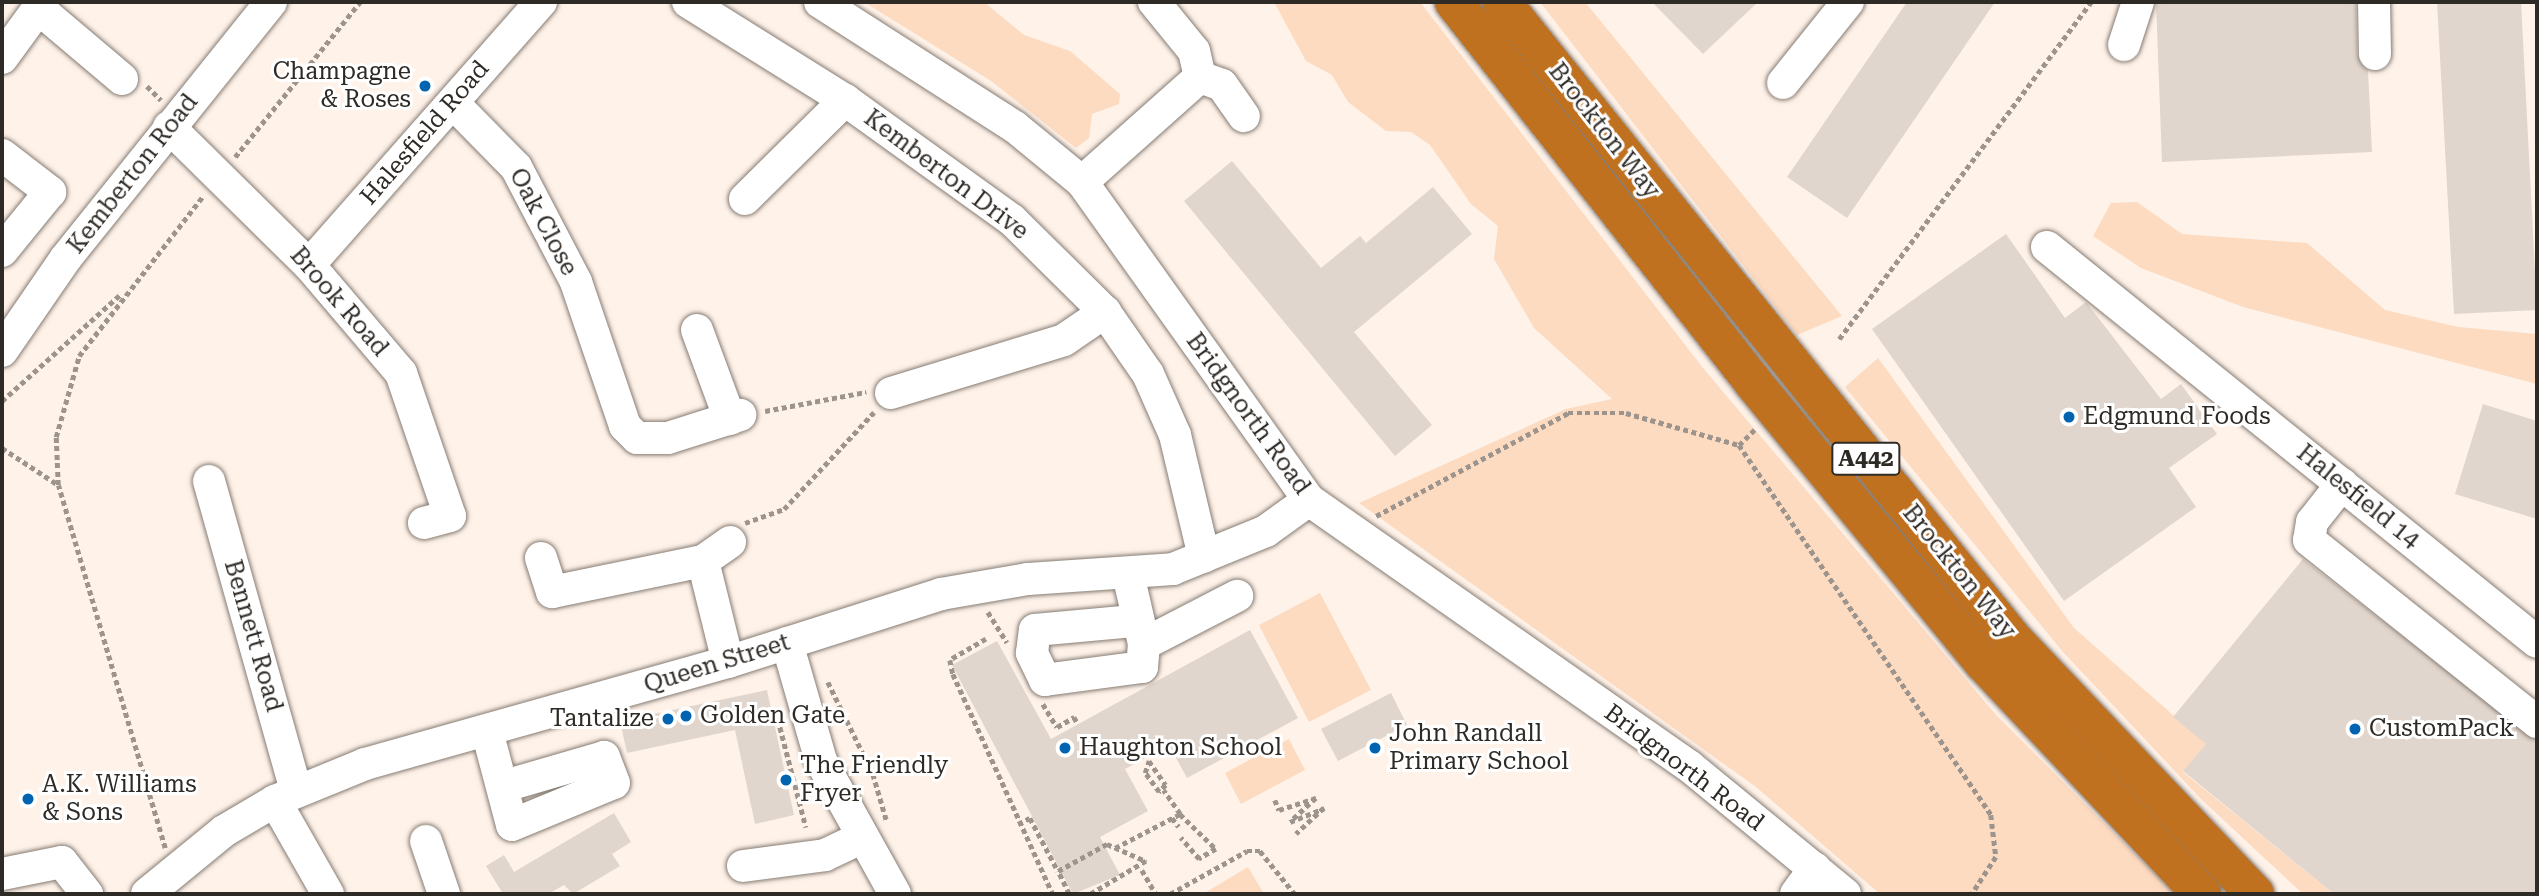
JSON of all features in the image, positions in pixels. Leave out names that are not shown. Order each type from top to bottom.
[{"type":"highway","name":"Brockton Way","points":[[1454,2],[1752,381],[1984,663],[2202,894]]},
{"type":"highway","name":"Brockton Way","points":[[1502,2],[2012,638],[2255,894]]},
{"type":"street","name":"Kemberton Road","points":[[3,348],[174,121],[271,2]]},
{"type":"street","name":"Halesfield Road","points":[[309,265],[541,2]]},
{"type":"street","name":"Kemberton Drive","points":[[688,2],[845,100],[1012,220],[1105,312],[1148,373],[1175,435],[1204,558]]},
{"type":"street","name":"Bridgnorth Road","points":[[820,2],[1015,127],[1082,183],[1309,499],[1347,531],[1689,766],[1845,894]]},
{"type":"street","points":[[1154,2],[1194,51],[1200,77]]},
{"type":"street","points":[[1783,83],[1848,2]]},
{"type":"street","points":[[2124,45],[2138,2]]},
{"type":"street","points":[[2374,2],[2375,54]]},
{"type":"street","points":[[2,58],[41,5],[122,79]]},
{"type":"street","points":[[1082,183],[1200,77]]},
{"type":"street","points":[[1200,77],[1222,85],[1244,116]]},
{"type":"street","points":[[755,189],[845,100]]},
{"type":"street","name":"Oak Close","points":[[453,103],[516,167],[576,282],[625,426],[637,438],[668,438],[735,417]]},
{"type":"street","name":"Brook Road","points":[[174,121],[309,265],[401,373],[449,516]]},
{"type":"street","points":[[2,155],[50,192],[2,251]]},
{"type":"street","name":"Halesfield 14","points":[[2047,247],[2537,642]]},
{"type":"street","points":[[891,393],[1064,340],[1105,312]]},
{"type":"street","points":[[697,330],[714,379],[735,417]]},
{"type":"street","name":"Bennett Road","points":[[209,481],[286,796],[328,894]]},
{"type":"street","points":[[2342,484],[2312,522],[2309,540],[2537,722]]},
{"type":"street","name":"Queen Street","points":[[147,894],[172,872],[286,796],[365,764],[727,663],[941,594],[1028,579],[1172,569],[1266,531],[1309,499]]},
{"type":"street","points":[[541,558],[552,592],[612,582],[703,561],[730,542]]},
{"type":"street","points":[[703,561],[727,663]]},
{"type":"street","points":[[1028,579],[1035,630],[1032,653],[1045,680],[1142,667],[1128,573]]},
{"type":"street","points":[[1035,630],[1139,633],[1237,596]]},
{"type":"street","points":[[787,643],[821,761],[876,833],[895,894]]},
{"type":"street","points":[[487,731],[504,786],[604,757]]},
{"type":"street","points":[[743,866],[825,855],[876,833]]},
{"type":"street","points":[[425,841],[444,894]]},
{"type":"street","points":[[2,874],[62,862],[87,894]]},
{"type":"street","points":[[1796,894],[1815,868]]},
{"type":"path","points":[[172,872],[58,485],[56,437],[79,356],[124,291],[360,2]]},
{"type":"path","points":[[1839,340],[2091,2]]},
{"type":"path","points":[[122,79],[137,77],[174,121]]},
{"type":"path","points":[[2,401],[124,291]]},
{"type":"path","points":[[735,417],[859,392],[891,393]]},
{"type":"path","points":[[730,542],[735,527],[784,509],[891,393]]},
{"type":"path","points":[[1347,531],[1568,414],[1626,413],[1739,445],[1991,815],[1996,857],[1972,894]]},
{"type":"path","points":[[1739,445],[1755,429]]},
{"type":"path","points":[[2,448],[58,485]]},
{"type":"path","points":[[986,639],[950,660],[1018,824],[1053,894]]},
{"type":"path","points":[[825,675],[873,774],[876,833]]},
{"type":"path","points":[[776,711],[806,827]]},
{"type":"path","points":[[1163,790],[1154,792],[1143,764],[1149,761],[1161,773],[1163,790],[1180,814],[1216,849],[1199,859],[1181,838]]},
{"type":"path","points":[[1275,800],[1279,810],[1316,798],[1290,822],[1324,808],[1296,834]]},
{"type":"path","points":[[1114,849],[1180,814]]},
{"type":"path","points":[[1018,824],[1030,818],[1069,894]]},
{"type":"path","points":[[1172,818],[1179,827]]},
{"type":"path","points":[[1058,871],[1107,844],[1146,861],[1142,870],[1091,894]]},
{"type":"path","points":[[1170,894],[1247,851],[1260,851],[1295,894]]},
{"type":"path","points":[[1142,870],[1156,894]]},
{"type":"shaded area","points":[[864,2],[984,2],[1024,35],[1070,51],[1120,94],[1119,104],[1092,114],[1089,138],[1076,148],[991,81]]},
{"type":"shaded area","points":[[1274,2],[1420,2],[1703,368],[1996,715],[2175,894],[1880,894],[1756,787],[1359,503],[1566,409],[1612,399],[1534,328],[1494,259],[1498,226],[1471,204],[1430,145],[1411,132],[1386,131],[1348,102],[1332,75],[1306,61]]},
{"type":"shaded area","points":[[1540,2],[1585,2],[1842,316],[1797,335]]},
{"type":"shaded area","points":[[2137,202],[2182,234],[2307,243],[2385,310],[2458,327],[2537,334],[2537,384],[2243,307],[2141,268],[2093,236],[2111,203]]},
{"type":"shaded area","points":[[1878,358],[2074,628],[2206,744],[2183,772],[2334,894],[2303,894],[2202,800],[2063,652],[1845,387]]},
{"type":"shaded area","points":[[1320,593],[1371,690],[1309,722],[1259,625]]},
{"type":"shaded area","points":[[1289,739],[1305,770],[1241,804],[1225,773]]},
{"type":"shaded area","points":[[1248,867],[1264,894],[1203,894]]},
{"type":"building","points":[[1652,2],[1758,2],[1703,54]]},
{"type":"building","points":[[1907,2],[1995,2],[1847,218],[1787,177]]},
{"type":"building","points":[[2156,2],[2356,2],[2357,55],[2368,71],[2372,152],[2162,162]]},
{"type":"building","points":[[2437,2],[2521,2],[2537,310],[2454,314]]},
{"type":"building","points":[[1232,161],[1321,268],[1360,236],[1366,243],[1433,187],[1472,234],[1354,332],[1432,425],[1395,456],[1184,201]]},
{"type":"building","name":"Edgmund Foods","points":[[2006,234],[2065,318],[2086,302],[2161,399],[2181,384],[2217,434],[2169,468],[2196,507],[2064,601],[1872,329]]},
{"type":"building","points":[[2483,404],[2537,421],[2537,519],[2455,494]]},
{"type":"building","name":"CustomPack","points":[[2303,559],[2537,741],[2537,894],[2334,894],[2183,771],[2206,744],[2173,717]]},
{"type":"building","points":[[1250,630],[1298,718],[1187,778],[1169,745],[1125,769],[1148,811],[1100,837],[1120,875],[1073,894],[952,665],[997,641],[1051,739]]},
{"type":"building","points":[[767,690],[794,815],[755,824],[735,730],[627,753],[620,721]]},
{"type":"building","points":[[1391,693],[1407,725],[1338,761],[1321,729]]},
{"type":"building","points":[[614,813],[631,842],[612,854],[620,866],[573,894],[564,885],[548,894],[503,894],[486,866],[504,855],[514,872]]},
{"type":"place","name":"Champagne & Roses","points":[[425,86]]},
{"type":"place","name":"Edgmund Foods","points":[[2069,417]]},
{"type":"place","name":"Golden Gate","points":[[686,716]]},
{"type":"place","name":"Tantalize","points":[[668,719]]},
{"type":"place","name":"CustomPack","points":[[2355,729]]},
{"type":"place","name":"Haughton School","points":[[1065,748]]},
{"type":"place","name":"John Randall Primary School","points":[[1375,748]]},
{"type":"place","name":"The Friendly Fryer","points":[[786,780]]},
{"type":"place","name":"A.K. Williams & Sons","points":[[28,799]]}]
